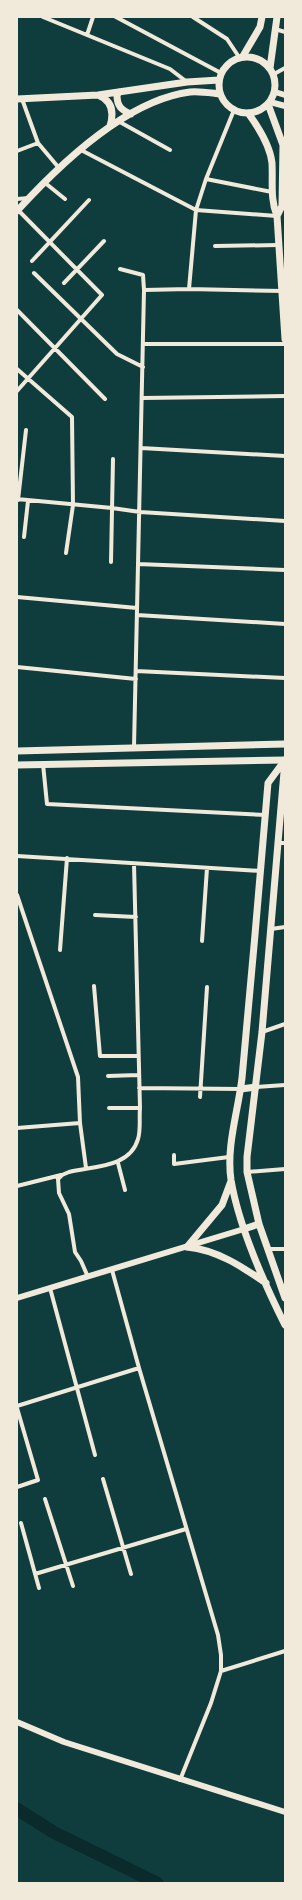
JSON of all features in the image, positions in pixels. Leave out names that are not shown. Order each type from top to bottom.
[{"type":"main road","points":[[241,57],[260,27],[262,17]]},
{"type":"main road","points":[[272,71],[258,58],[241,57],[228,63],[220,76],[220,94],[223,101],[234,110],[248,113],[261,109],[269,103],[274,92],[272,71],[274,29],[277,17]]},
{"type":"main road","points":[[20,99],[98,95],[220,76]]},
{"type":"main road","points":[[119,92],[117,95],[118,106],[125,112],[131,114]]},
{"type":"main road","points":[[17,210],[44,182],[117,121],[156,100],[191,92],[220,94]]},
{"type":"main road","points":[[98,95],[106,98],[110,103],[114,115],[110,126]]},
{"type":"main road","points":[[269,103],[284,144],[282,206],[278,216],[278,246],[283,291],[285,339]]},
{"type":"main road","points":[[248,113],[264,136],[270,152],[273,205],[278,216]]},
{"type":"main road","points":[[17,751],[43,749],[285,744]]},
{"type":"main road","points":[[43,749],[43,764]]},
{"type":"main road","points":[[285,755],[282,843],[271,929],[262,1032],[247,1157],[247,1172],[259,1224],[285,1298]]},
{"type":"main road","points":[[17,765],[285,760]]},
{"type":"main road","points":[[285,760],[268,783],[241,1089],[229,1157],[231,1181],[244,1229],[285,1324]]},
{"type":"main road","points":[[241,1089],[256,1087]]},
{"type":"main road","points":[[187,1247],[222,1205],[231,1181]]},
{"type":"main road","points":[[244,1229],[259,1224]]},
{"type":"main road","points":[[187,1247],[202,1249],[223,1257],[244,1267],[266,1283]]},
{"type":"street","points":[[43,17],[170,69],[187,82]]},
{"type":"street","points":[[87,35],[93,17]]},
{"type":"street","points":[[116,17],[220,76]]},
{"type":"street","points":[[193,17],[227,39],[241,57]]},
{"type":"street","points":[[274,29],[285,32]]},
{"type":"street","points":[[272,71],[285,68]]},
{"type":"street","points":[[274,92],[285,95]]},
{"type":"street","points":[[20,99],[38,143],[60,169]]},
{"type":"street","points":[[269,103],[285,106]]},
{"type":"street","points":[[189,289],[196,210],[206,179],[234,110]]},
{"type":"street","points":[[117,121],[170,150]]},
{"type":"street","points":[[17,151],[38,143]]},
{"type":"street","points":[[81,150],[196,210],[278,216]]},
{"type":"street","points":[[206,179],[272,192]]},
{"type":"street","points":[[44,182],[65,199]]},
{"type":"street","points":[[17,199],[29,198]]},
{"type":"street","points":[[32,261],[89,200]]},
{"type":"street","points":[[17,210],[102,296],[17,391]]},
{"type":"street","points":[[64,283],[104,241]]},
{"type":"street","points":[[215,246],[278,246]]},
{"type":"street","points":[[120,269],[143,275],[144,290],[134,747]]},
{"type":"street","points":[[34,273],[117,354],[142,367]]},
{"type":"street","points":[[144,290],[189,289],[283,291]]},
{"type":"street","points":[[17,310],[105,399]]},
{"type":"street","points":[[143,344],[285,344]]},
{"type":"street","points":[[17,369],[72,417],[73,505],[66,553]]},
{"type":"street","points":[[142,398],[285,396]]},
{"type":"street","points":[[26,430],[18,500],[112,508],[140,512],[285,522]]},
{"type":"street","points":[[141,448],[285,456]]},
{"type":"street","points":[[111,562],[113,459]]},
{"type":"street","points":[[24,537],[28,500]]},
{"type":"street","points":[[138,564],[285,570]]},
{"type":"street","points":[[17,597],[138,608]]},
{"type":"street","points":[[137,615],[285,624]]},
{"type":"street","points":[[17,668],[136,679]]},
{"type":"street","points":[[136,671],[285,678]]},
{"type":"street","points":[[43,764],[47,804],[266,815]]},
{"type":"street","points":[[17,856],[261,871]]},
{"type":"street","points":[[60,950],[67,858]]},
{"type":"street","points":[[17,1186],[86,1168],[118,1162],[129,1154],[138,1140],[140,1108],[134,864]]},
{"type":"street","points":[[202,941],[207,868]]},
{"type":"street","points":[[17,895],[78,1077],[80,1123],[86,1168]]},
{"type":"street","points":[[96,915],[136,917]]},
{"type":"street","points":[[271,929],[285,927]]},
{"type":"street","points":[[94,986],[100,1056],[138,1056]]},
{"type":"street","points":[[200,1097],[207,987]]},
{"type":"street","points":[[262,1032],[285,1024]]},
{"type":"street","points":[[108,1076],[138,1075]]},
{"type":"street","points":[[256,1087],[285,1085]]},
{"type":"street","points":[[139,1088],[241,1089]]},
{"type":"street","points":[[109,1108],[140,1108]]},
{"type":"street","points":[[17,1128],[80,1123]]},
{"type":"street","points":[[174,1155],[174,1164],[229,1157]]},
{"type":"street","points":[[118,1162],[125,1190]]},
{"type":"street","points":[[247,1172],[285,1170]]},
{"type":"street","points":[[62,1175],[58,1179],[59,1193],[69,1214],[75,1252],[88,1277]]},
{"type":"street","points":[[17,1298],[244,1229]]},
{"type":"street","points":[[269,1250],[285,1249]]},
{"type":"street","points":[[112,1270],[139,1368],[218,1635],[221,1655],[221,1671],[211,1703],[180,1780]]},
{"type":"street","points":[[50,1288],[95,1455]]},
{"type":"street","points":[[17,1487],[38,1480],[19,1420],[17,1407],[139,1368]]},
{"type":"street","points":[[103,1479],[122,1548],[131,1574]]},
{"type":"street","points":[[45,1499],[73,1586]]},
{"type":"street","points":[[21,1523],[39,1588]]},
{"type":"street","points":[[35,1574],[186,1529]]},
{"type":"street","points":[[221,1671],[285,1651]]},
{"type":"street","points":[[17,1722],[64,1742],[285,1812]]},
{"type":"waterway","points":[[17,1809],[53,1832],[157,1883]]}]
